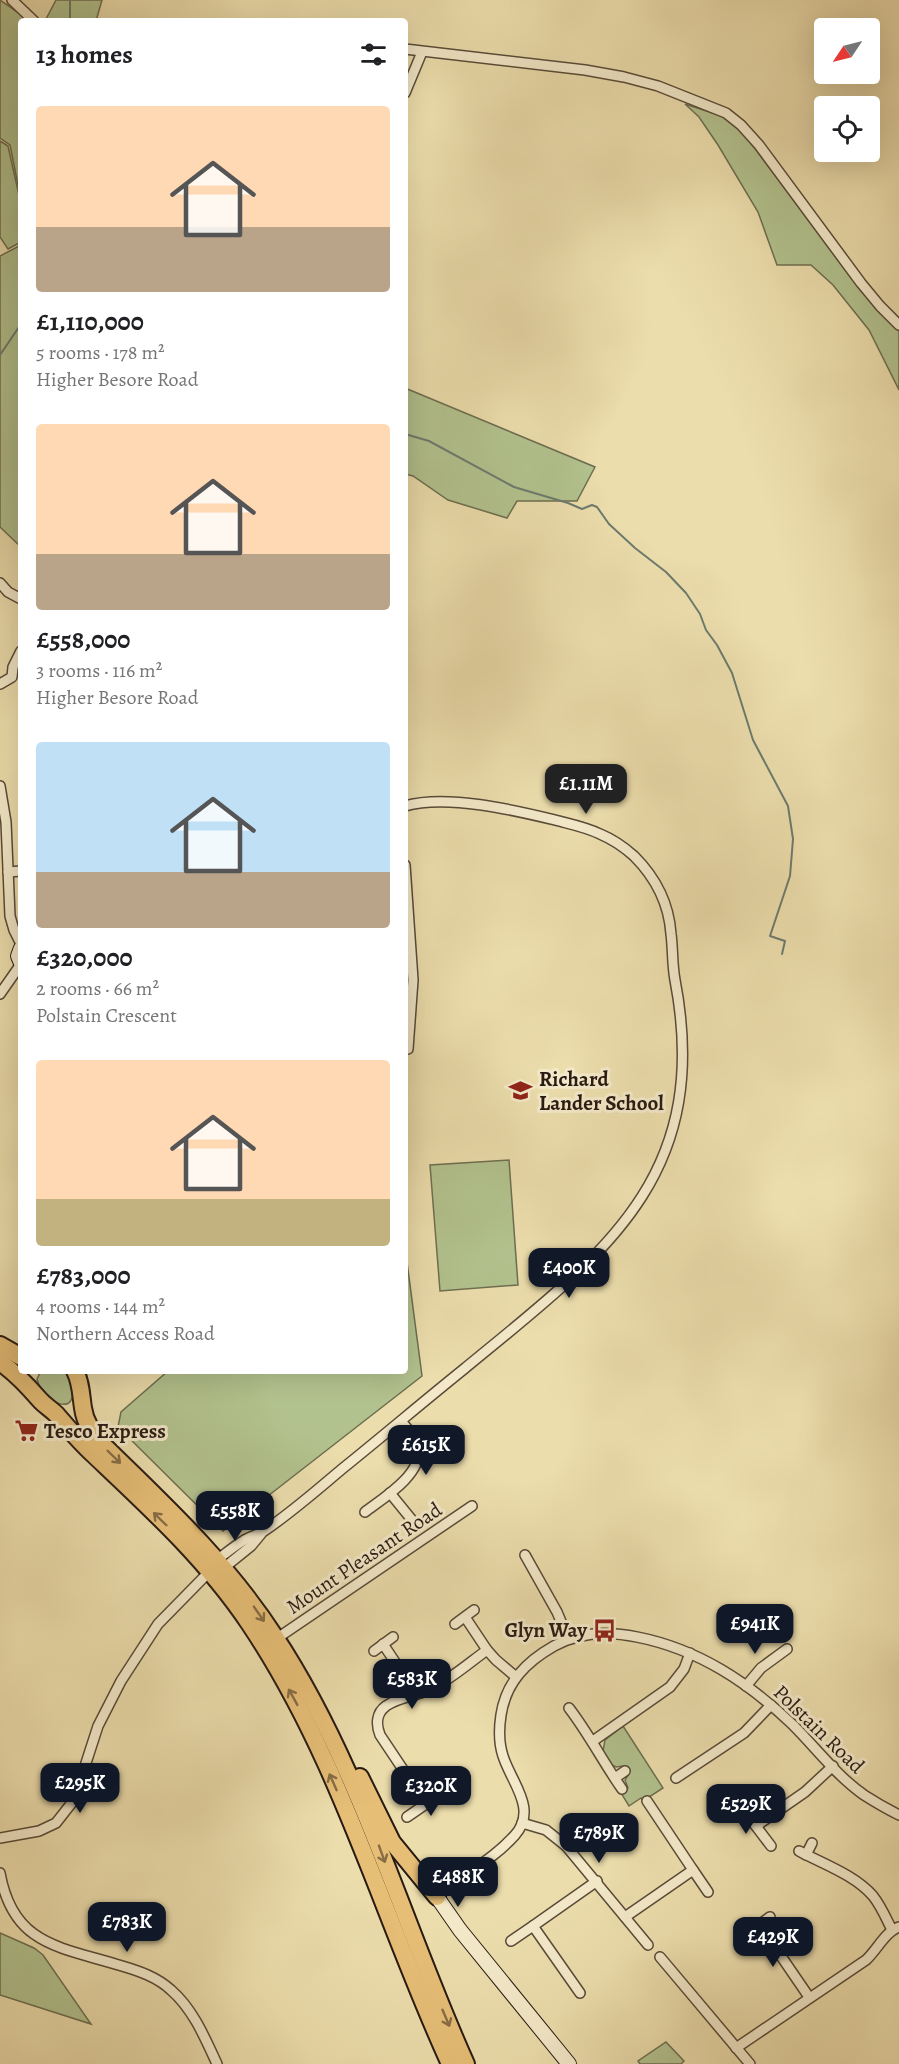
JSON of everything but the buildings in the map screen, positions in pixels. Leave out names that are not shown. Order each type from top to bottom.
[{"type":"highway","points":[[0,1345],[18,1355]]},
{"type":"highway","points":[[0,1362],[18,1373]]},
{"type":"highway","points":[[76,1374],[85,1416],[93,1434],[192,1532],[299,1707],[359,1840],[411,1975],[450,2064]]},
{"type":"highway","points":[[32,1379],[37,1397],[53,1411],[88,1450],[214,1568],[276,1639],[315,1705],[343,1761],[466,2064]]},
{"type":"highway","points":[[53,1411],[69,1409],[80,1388]]},
{"type":"highway","points":[[315,1705],[350,1755],[392,1842],[436,1901]]},
{"type":"street","points":[[12,0],[31,18]]},
{"type":"street","points":[[408,50],[542,64],[624,77],[658,86],[726,112],[759,145],[861,283],[899,325]]},
{"type":"street","points":[[408,86],[422,52]]},
{"type":"street","points":[[0,584],[18,597]]},
{"type":"street","points":[[12,677],[13,667],[18,657]]},
{"type":"street","points":[[0,684],[12,677]]},
{"type":"street","points":[[12,677],[18,682]]},
{"type":"street","points":[[0,786],[6,822],[10,916],[18,939]]},
{"type":"street","points":[[0,1838],[39,1831],[56,1823],[74,1800],[98,1726],[121,1681],[158,1624],[244,1540],[262,1532],[324,1485],[576,1275],[607,1245],[626,1221],[653,1178],[669,1139],[680,1098],[682,1022],[673,968],[672,935],[668,914],[663,898],[652,878],[631,853],[597,833],[528,813],[474,804],[439,802],[408,806]]},
{"type":"street","points":[[8,872],[18,871]]},
{"type":"street","points":[[408,908],[413,980],[408,1049]]},
{"type":"street","points":[[0,994],[18,968]]},
{"type":"street","points":[[365,1512],[413,1472],[418,1460],[416,1442],[401,1421]]},
{"type":"street","points":[[390,1493],[412,1520]]},
{"type":"street","name":"Mount Pleasant Road","points":[[276,1639],[472,1506]]},
{"type":"street","points":[[525,1555],[557,1612],[568,1638]]},
{"type":"street","points":[[535,1573],[544,1568]]},
{"type":"street","points":[[455,1624],[474,1610]]},
{"type":"street","points":[[465,1617],[487,1650],[516,1677]]},
{"type":"street","name":"Polstain Road","points":[[522,1822],[524,1806],[522,1796],[505,1762],[501,1739],[503,1706],[516,1677],[530,1661],[568,1638],[591,1634],[629,1635],[700,1656],[771,1705],[863,1794],[899,1815]]},
{"type":"street","points":[[374,1651],[393,1636]]},
{"type":"street","points":[[383,1644],[399,1668],[410,1697]]},
{"type":"street","name":"Polstain Road","points":[[746,1686],[760,1668],[787,1649]]},
{"type":"street","points":[[426,1804],[380,1736],[377,1729],[378,1718],[386,1706],[438,1685],[487,1650]]},
{"type":"street","points":[[593,1741],[670,1687],[684,1669],[690,1653]]},
{"type":"street","points":[[675,1778],[744,1733],[771,1705]]},
{"type":"street","points":[[569,1708],[593,1741],[597,1753],[622,1789]]},
{"type":"street","points":[[756,1826],[804,1792],[833,1767]]},
{"type":"street","points":[[615,1778],[625,1771]]},
{"type":"street","points":[[407,1817],[439,1795]]},
{"type":"street","points":[[646,1801],[708,1892]]},
{"type":"street","points":[[743,1809],[771,1846]]},
{"type":"street","points":[[568,2064],[436,1901],[510,1841],[516,1835],[522,1822],[539,1827],[560,1839],[648,1945]]},
{"type":"street","points":[[736,2048],[866,1960],[895,1928],[867,1890],[802,1853],[812,1843]]},
{"type":"street","points":[[625,1917],[693,1870]]},
{"type":"street","points":[[0,1873],[3,1888],[16,1918],[32,1935],[54,1945],[143,1972],[171,1990],[196,2022],[217,2064]]},
{"type":"street","points":[[511,1941],[597,1881]]},
{"type":"street","points":[[749,1932],[770,1917]]},
{"type":"street","points":[[759,1924],[809,1997]]},
{"type":"street","points":[[534,1926],[580,1993]]},
{"type":"street","points":[[660,1957],[750,2064]]},
{"type":"green space","points":[[0,0],[26,18],[18,18],[18,185],[10,145],[0,138]]},
{"type":"green space","points":[[56,0],[102,0],[97,18],[47,18]]},
{"type":"green space","points":[[685,104],[722,116],[741,130],[859,288],[899,331],[899,390],[869,330],[833,285],[811,265],[777,265],[758,212],[718,145],[699,117]]},
{"type":"green space","points":[[0,141],[8,146],[18,191],[18,244],[8,249],[0,237]]},
{"type":"green space","points":[[18,247],[18,544],[0,527],[0,256]]},
{"type":"green space","points":[[408,389],[595,467],[577,501],[517,501],[507,518],[448,500],[408,475]]},
{"type":"green space","points":[[509,1160],[518,1285],[440,1291],[430,1165]]},
{"type":"green space","points":[[408,1270],[422,1376],[223,1531],[118,1427],[121,1412],[165,1374],[408,1374]]},
{"type":"green space","points":[[40,1374],[67,1374],[73,1394],[71,1401],[60,1404],[53,1401],[46,1396],[37,1379]]},
{"type":"green space","points":[[623,1726],[663,1788],[643,1801],[641,1798],[629,1806],[621,1793],[628,1788],[625,1780],[629,1774],[623,1766],[612,1765],[603,1751],[605,1740]]},
{"type":"green space","points":[[0,1933],[34,1948],[43,1955],[91,2024],[0,1995]]},
{"type":"green space","points":[[666,2042],[684,2061],[681,2064],[640,2064],[638,2061]]},
{"type":"waterway","points":[[70,0],[70,18]]},
{"type":"waterway","points":[[0,355],[18,328]]},
{"type":"waterway","points":[[408,435],[429,441],[514,487],[582,509],[592,505],[597,507],[609,524],[666,572],[686,593],[732,673],[753,740],[788,806],[793,839],[790,876],[770,936],[785,941],[782,954]]},
{"type":"place","name":"Richard Lander School","points":[[521,1091]]},
{"type":"place","name":"Tesco Express","points":[[26,1431]]},
{"type":"place","name":"Glyn Way","points":[[605,1630]]}]
